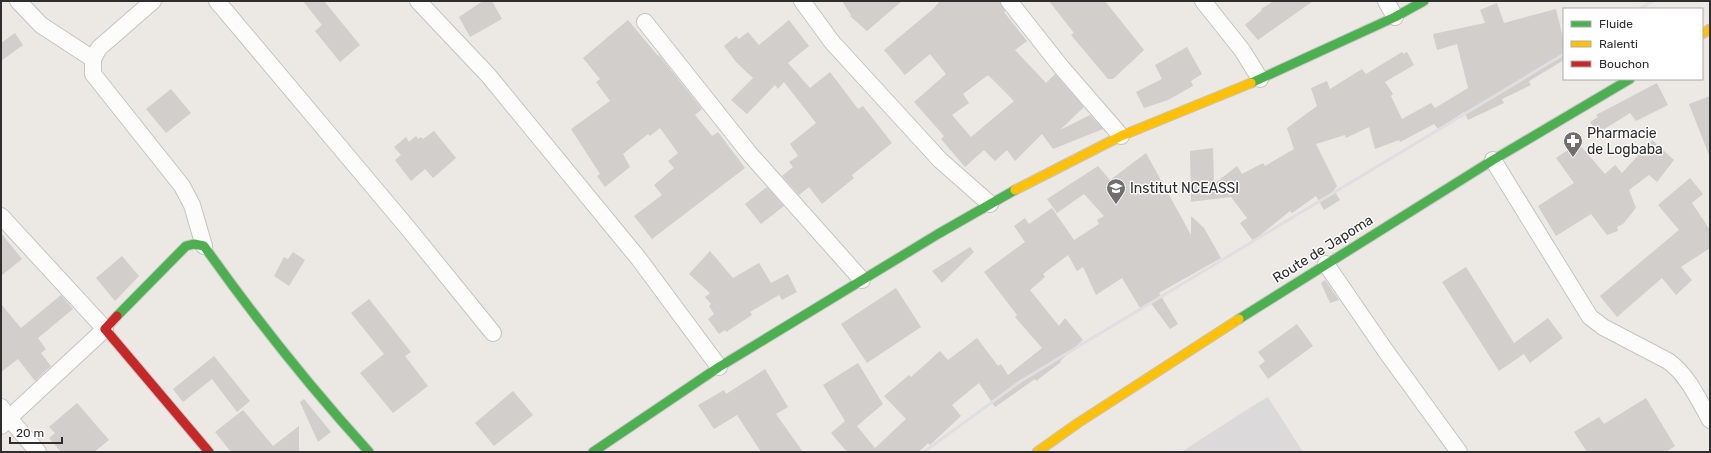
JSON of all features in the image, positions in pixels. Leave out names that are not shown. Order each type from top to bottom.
[{"type":"main road","points":[[593,452],[719,367],[990,204],[1121,136],[1260,79],[1395,17],[1424,1]]},
{"type":"main road","name":"Route de Japoma","points":[[1037,452],[1196,346],[1326,264],[1493,160],[1628,80]]},
{"type":"main road","points":[[209,452],[105,328],[186,246],[194,244],[204,246],[242,300],[342,422],[369,452]]},
{"type":"street","points":[[18,1],[41,25],[93,59]]},
{"type":"street","points":[[152,1],[99,48],[93,59],[93,74],[182,186],[192,204],[204,246]]},
{"type":"street","points":[[217,1],[407,227],[492,334]]},
{"type":"street","points":[[418,1],[488,75],[644,265],[719,367]]},
{"type":"street","points":[[802,1],[832,42],[940,160],[990,204]]},
{"type":"street","points":[[1009,1],[1062,68],[1121,136]]},
{"type":"street","points":[[1203,1],[1242,50],[1260,79]]},
{"type":"street","points":[[1386,1],[1395,17]]},
{"type":"street","points":[[646,22],[749,153],[862,280]]},
{"type":"street","points":[[1493,160],[1590,317],[1603,327],[1677,367],[1702,404],[1710,420]]},
{"type":"street","points":[[1,216],[105,328],[4,417],[38,452]]},
{"type":"street","points":[[1326,264],[1385,350],[1459,452]]},
{"type":"shaded area","points":[[1268,397],[1303,452],[1181,452],[1259,402]]},
{"type":"building","points":[[303,1],[324,1],[360,45],[340,62],[315,31],[322,25]]},
{"type":"building","points":[[483,1],[492,1],[502,19],[470,37],[459,17]]},
{"type":"building","points":[[842,1],[902,1],[867,31],[850,16],[851,15]]},
{"type":"building","points":[[940,1],[1000,1],[1005,11],[1004,12],[1027,41],[1015,50],[1046,83],[1055,74],[1084,107],[1060,130],[1090,115],[1103,129],[1053,149],[1042,134],[1015,161],[1007,150],[995,161],[984,150],[965,167],[941,139],[944,136],[914,102],[946,74],[930,54],[905,75],[884,50],[933,9]],"holes":[[[988,75],[1014,101],[971,137],[952,115],[969,103],[963,94]]]},
{"type":"building","points":[[1049,1],[1105,1],[1144,50],[1113,79],[1108,79],[1071,35],[1074,33]]},
{"type":"building","points":[[1274,1],[1313,1],[1258,40],[1245,25],[1262,10],[1261,9]]},
{"type":"building","points":[[1497,3],[1504,23],[1556,9],[1563,37],[1563,61],[1529,81],[1531,85],[1502,99],[1504,103],[1468,120],[1464,112],[1438,129],[1434,124],[1400,142],[1399,140],[1375,149],[1369,127],[1346,138],[1345,135],[1316,144],[1337,186],[1334,190],[1340,200],[1324,210],[1316,196],[1292,213],[1290,211],[1253,241],[1240,223],[1247,218],[1231,197],[1189,202],[1191,201],[1190,151],[1213,148],[1214,184],[1237,166],[1242,174],[1263,163],[1265,166],[1294,149],[1287,128],[1317,106],[1311,88],[1327,81],[1330,89],[1362,69],[1366,74],[1402,52],[1404,54],[1407,52],[1414,65],[1385,82],[1393,94],[1391,96],[1402,119],[1431,103],[1435,108],[1468,88],[1457,44],[1437,50],[1433,34],[1485,23],[1480,10]]},
{"type":"building","points":[[628,20],[658,56],[659,55],[702,109],[695,115],[712,136],[718,132],[745,168],[652,239],[634,216],[662,195],[654,185],[674,168],[668,161],[678,153],[660,128],[650,136],[648,134],[623,154],[630,167],[605,187],[597,176],[600,174],[571,129],[610,101],[596,82],[600,79],[583,58]]},
{"type":"building","points":[[789,20],[809,46],[788,63],[810,88],[830,72],[858,109],[863,106],[892,143],[852,175],[854,178],[822,204],[809,187],[799,195],[782,176],[793,167],[789,162],[798,156],[790,144],[816,123],[784,82],[778,89],[775,85],[747,114],[731,100],[753,78],[736,62],[724,46],[736,36],[739,39],[748,32],[759,45]]},
{"type":"building","points":[[15,33],[23,45],[1,61],[1,43]]},
{"type":"building","points":[[1187,47],[1202,74],[1191,81],[1193,86],[1168,100],[1144,108],[1136,92],[1162,79],[1155,65]]},
{"type":"building","points":[[1657,83],[1668,105],[1636,121],[1630,113],[1598,133],[1590,122],[1598,117],[1596,115]]},
{"type":"building","points":[[171,89],[191,113],[166,133],[146,109]]},
{"type":"building","points":[[1710,96],[1710,155],[1709,155],[1689,104]]},
{"type":"building","points":[[434,131],[456,158],[433,178],[425,169],[411,181],[395,160],[401,155],[394,147],[406,137],[409,142],[416,136],[418,139],[421,137],[423,139]]},
{"type":"building","points":[[1652,140],[1674,160],[1657,182],[1649,175],[1629,190],[1636,208],[1623,224],[1617,227],[1618,231],[1607,235],[1591,214],[1556,236],[1538,206],[1574,183],[1556,158],[1578,143],[1605,174],[1615,165],[1622,173]]},
{"type":"building","points":[[1146,153],[1191,235],[1191,216],[1204,228],[1221,258],[1159,293],[1178,324],[1170,329],[1150,302],[1140,308],[1122,278],[1096,295],[1083,267],[1077,271],[1068,255],[1043,274],[1045,277],[1030,290],[1059,326],[1065,318],[1083,340],[1060,361],[1061,362],[1036,381],[1035,379],[995,407],[979,383],[952,405],[961,416],[930,445],[928,443],[919,452],[847,452],[831,433],[845,421],[823,385],[858,363],[883,404],[857,426],[875,448],[906,419],[884,396],[909,375],[911,377],[940,351],[948,360],[977,338],[998,366],[1001,364],[1008,375],[1042,348],[1015,317],[1017,315],[984,272],[1025,242],[1014,226],[1025,218],[1029,224],[1052,208],[1074,240],[1099,224],[1097,220],[1104,216],[1084,194],[1057,213],[1047,199],[1098,166],[1110,180]]},
{"type":"building","points":[[1690,178],[1703,194],[1692,203],[1710,230],[1710,248],[1681,267],[1692,280],[1676,295],[1662,278],[1617,317],[1600,296],[1679,230],[1658,205]]},
{"type":"building","points":[[767,187],[784,206],[761,224],[745,204]]},
{"type":"building","points":[[1,233],[22,259],[1,276]]},
{"type":"building","points":[[970,247],[974,252],[942,283],[932,271]]},
{"type":"building","points":[[710,251],[733,278],[759,263],[771,283],[788,274],[797,292],[782,300],[779,295],[750,312],[752,315],[726,332],[725,330],[719,334],[708,319],[714,314],[709,306],[711,304],[705,297],[710,293],[689,274]]},
{"type":"building","points":[[293,252],[305,260],[289,286],[274,276],[284,257],[288,259]]},
{"type":"building","points":[[122,256],[139,276],[115,301],[96,278]]},
{"type":"building","points":[[1466,267],[1514,343],[1548,318],[1563,338],[1530,363],[1524,354],[1499,371],[1442,282]]},
{"type":"building","points":[[1325,280],[1339,300],[1330,303],[1321,283]]},
{"type":"building","points":[[896,288],[921,327],[867,363],[841,324]]},
{"type":"building","points":[[61,295],[73,309],[38,338],[46,349],[41,353],[51,366],[35,381],[18,359],[1,372],[1,304],[21,328]]},
{"type":"building","points":[[369,299],[411,352],[405,356],[428,386],[393,413],[360,373],[384,354],[351,313]]},
{"type":"building","points":[[1297,324],[1313,346],[1268,379],[1259,366],[1265,361],[1258,352]]},
{"type":"building","points":[[214,356],[250,401],[237,412],[212,379],[183,402],[173,389]]},
{"type":"building","points":[[765,369],[788,407],[776,414],[803,452],[761,452],[737,415],[714,429],[698,405],[724,390],[726,394]]},
{"type":"building","points":[[513,391],[533,415],[494,446],[475,423]]},
{"type":"building","points":[[1646,398],[1675,446],[1666,452],[1587,452],[1574,432],[1599,417],[1604,424]]},
{"type":"building","points":[[304,399],[331,432],[318,442],[300,402]]},
{"type":"building","points":[[77,403],[109,440],[94,452],[61,452],[49,438],[55,433],[49,427]]},
{"type":"building","points":[[243,410],[273,446],[299,426],[299,452],[231,452],[215,432]]},
{"type":"railway","points":[[1641,8],[1653,1]]},
{"type":"railway","points":[[924,452],[1021,381],[1563,55]]},
{"type":"traffic: fast","points":[[1251,83],[1395,17],[1424,1]]},
{"type":"traffic: fast","points":[[1239,319],[1493,160],[1628,80]]},
{"type":"traffic: fast","points":[[593,452],[719,367],[938,234],[1015,190]]},
{"type":"traffic: fast","points":[[117,316],[186,246],[194,244],[204,246],[284,352],[369,452]]},
{"type":"traffic: slow","points":[[1703,33],[1710,29]]},
{"type":"traffic: slow","points":[[1015,190],[1121,136],[1251,83]]},
{"type":"traffic: slow","points":[[1037,452],[1078,423],[1239,319]]},
{"type":"traffic: jam","points":[[117,316],[105,329],[209,452]]},
{"type":"place","name":"Pharmacie de Logbaba","points":[[1573,158]]},
{"type":"place","name":"Institut NCEASSI","points":[[1116,205]]}]
